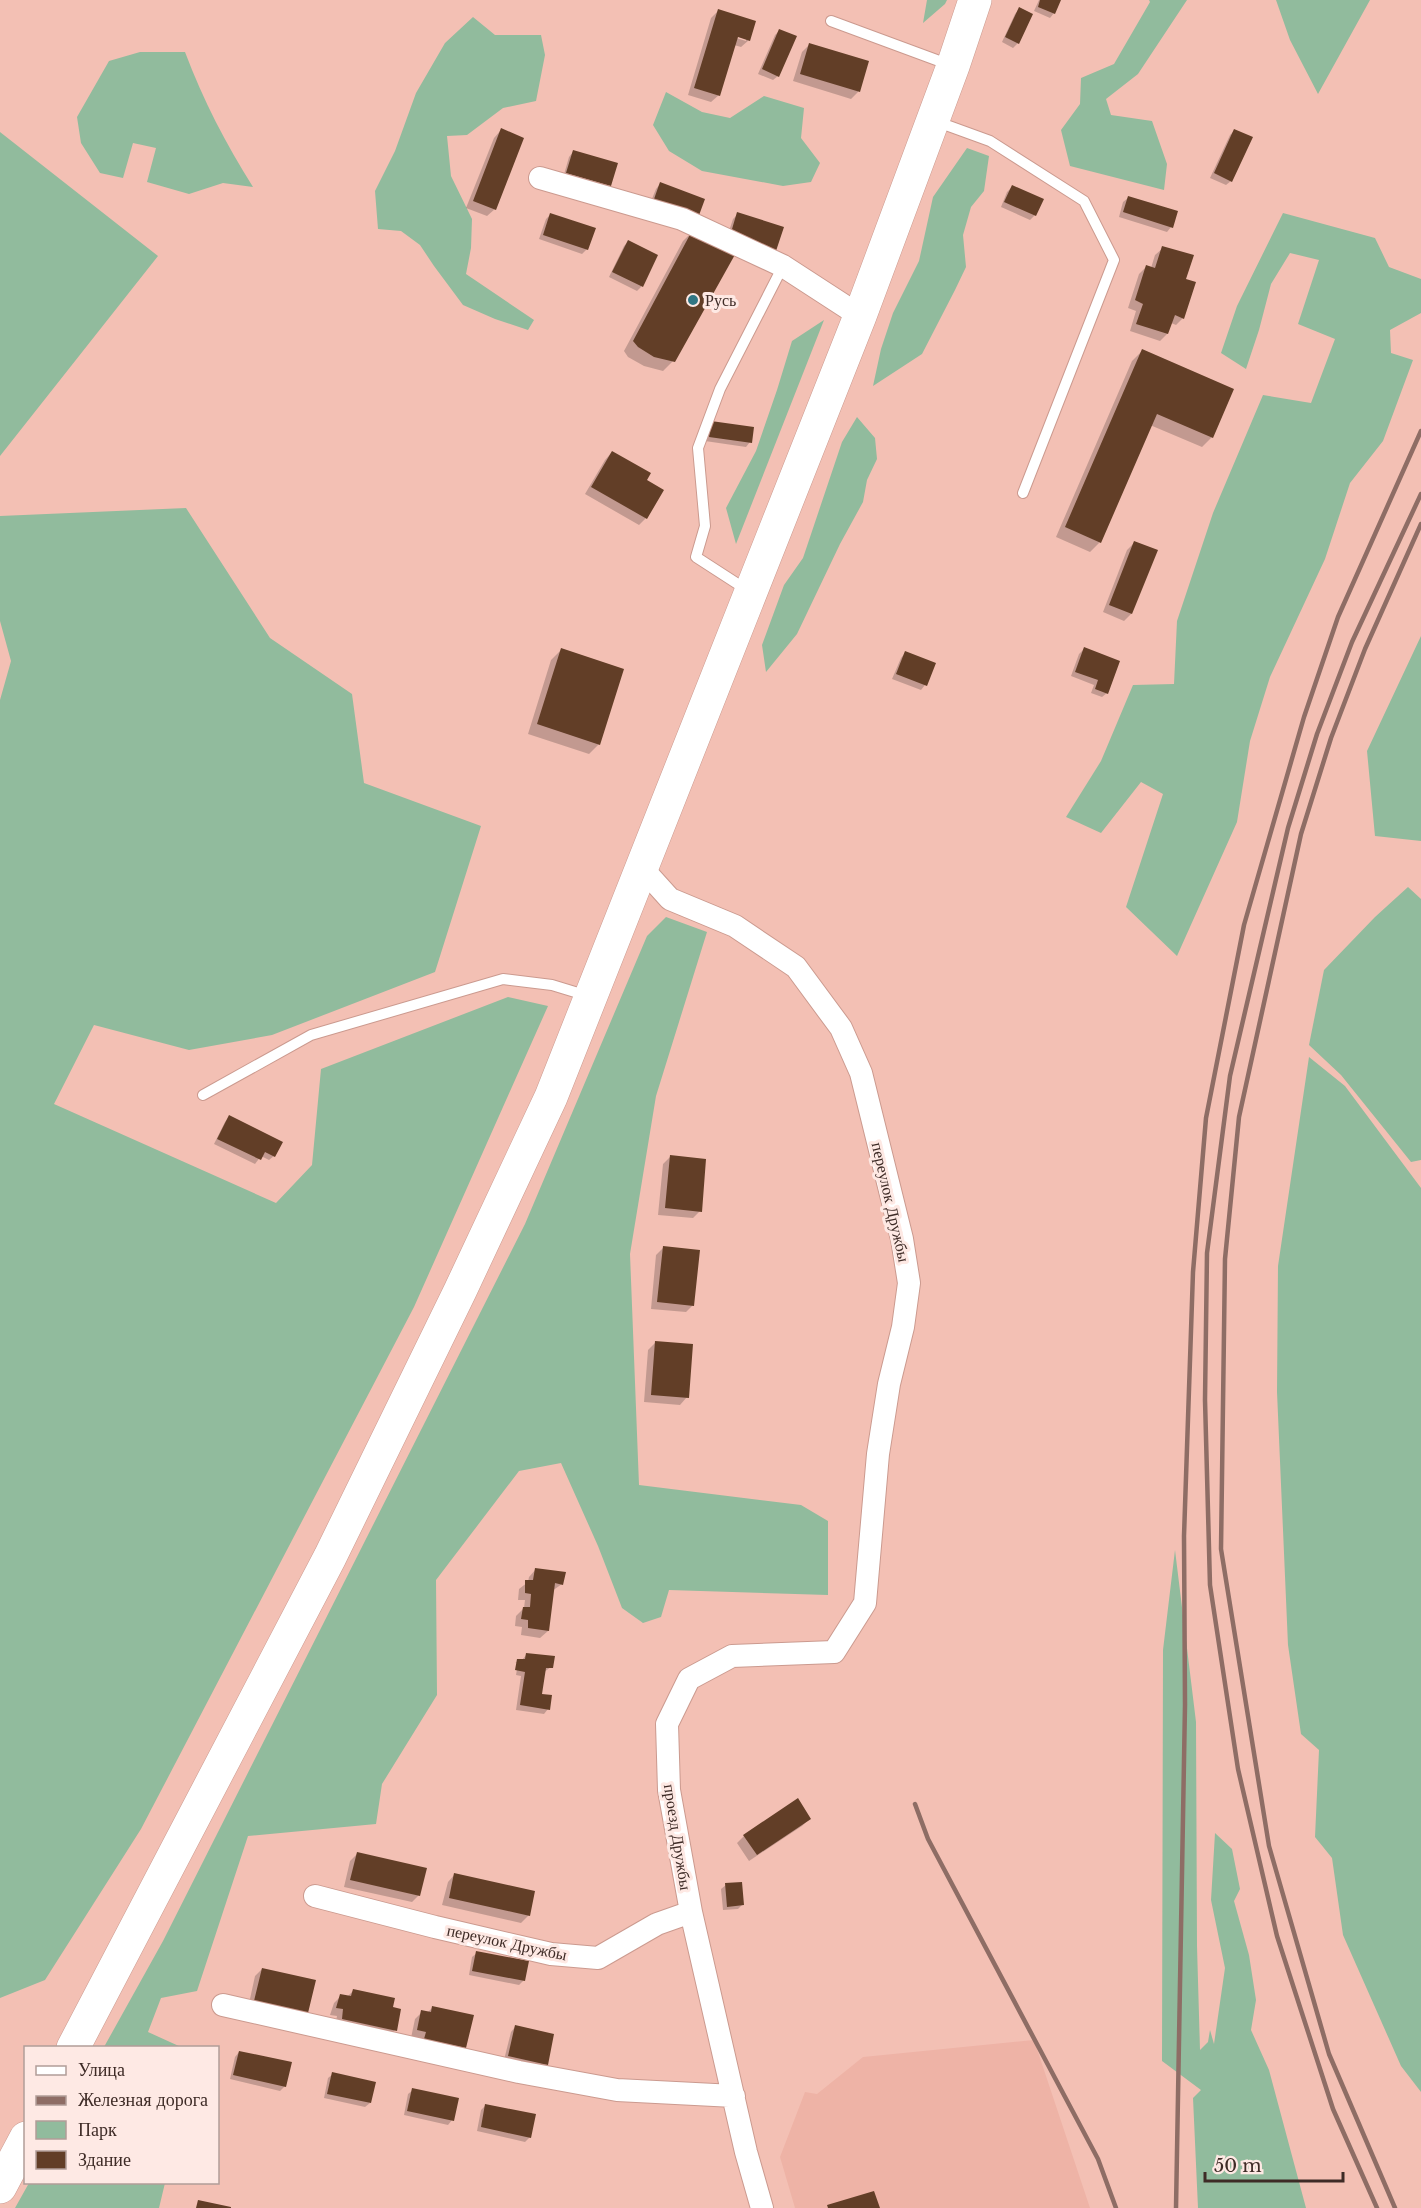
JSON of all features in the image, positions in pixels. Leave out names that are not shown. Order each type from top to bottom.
[{"type":"main road","points":[[74,2046],[330,1557],[460,1291],[551,1097],[860,316],[933,121],[975,0]]},
{"type":"main road","points":[[0,2187],[24,2142]]},
{"type":"street","points":[[540,178],[682,219],[783,266],[860,316]]},
{"type":"street","name":"переулок Дружбы","points":[[642,868],[670,899],[735,926],[796,967],[841,1028],[861,1073],[902,1239],[909,1283],[903,1327],[889,1384],[878,1454],[865,1602],[834,1652],[784,1653]]},
{"type":"street","name":"проезд Дружбы","points":[[762,2208],[746,2152],[691,1912],[669,1790],[667,1724],[689,1679],[732,1656],[784,1653]]},
{"type":"street","name":"переулок Дружбы","points":[[315,1896],[539,1951],[598,1958],[657,1924],[691,1912]]},
{"type":"street","points":[[223,2005],[519,2072],[617,2090],[734,2096]]},
{"type":"lane","points":[[831,21],[953,66]]},
{"type":"lane","points":[[933,121],[990,141],[1084,201],[1114,260],[1023,493]]},
{"type":"lane","points":[[751,592],[696,557],[705,526],[698,448],[720,389],[783,266]]},
{"type":"lane","points":[[203,1095],[311,1035],[503,979],[552,985],[591,997]]},
{"type":"shaded area","points":[[1034,2040],[1090,2208],[795,2208],[780,2157],[805,2092],[817,2094],[863,2057]]},
{"type":"green space","points":[[927,0],[947,0],[923,23]]},
{"type":"green space","points":[[1149,0],[1187,0],[1138,74],[1106,99],[1111,115],[1152,121],[1167,164],[1164,190],[1070,166],[1061,130],[1080,104],[1081,78],[1114,64],[1150,2]]},
{"type":"green space","points":[[1276,0],[1370,0],[1318,94],[1290,40]]},
{"type":"green space","points":[[473,17],[495,35],[541,35],[545,55],[536,101],[503,108],[467,135],[447,136],[451,176],[472,219],[471,248],[466,274],[534,320],[528,330],[463,305],[420,245],[401,231],[378,229],[375,191],[395,151],[416,93],[445,43]]},
{"type":"green space","points":[[140,52],[185,52],[216,121],[253,187],[223,183],[189,194],[147,182],[156,148],[133,143],[123,178],[100,173],[81,143],[77,117],[109,61]]},
{"type":"green space","points":[[666,92],[702,112],[730,118],[764,96],[804,108],[801,138],[820,163],[811,182],[783,186],[702,171],[669,151],[653,125]]},
{"type":"green space","points":[[0,132],[158,256],[0,456]]},
{"type":"green space","points":[[967,148],[989,156],[984,191],[971,207],[963,235],[966,267],[922,354],[873,386],[881,349],[893,313],[919,261],[933,197]]},
{"type":"green space","points":[[1283,213],[1375,238],[1389,267],[1421,279],[1421,313],[1390,330],[1391,353],[1413,360],[1383,441],[1350,483],[1325,559],[1270,677],[1250,741],[1237,822],[1177,956],[1126,907],[1163,794],[1141,782],[1101,833],[1066,817],[1101,761],[1133,685],[1174,684],[1177,621],[1213,513],[1263,395],[1311,403],[1335,339],[1298,324],[1319,260],[1290,253],[1271,284],[1246,369],[1221,353],[1237,306]]},
{"type":"green space","points":[[824,320],[736,544],[726,508],[756,451],[792,341]]},
{"type":"green space","points":[[857,417],[875,438],[877,459],[867,480],[863,502],[797,634],[766,672],[762,645],[784,585],[803,558],[842,442]]},
{"type":"green space","points":[[186,508],[270,638],[352,694],[364,783],[481,826],[435,972],[272,1035],[189,1050],[94,1025],[54,1104],[276,1203],[312,1165],[321,1069],[508,997],[548,1006],[414,1307],[141,1829],[45,1980],[0,1998],[0,700],[11,661],[0,621],[0,516]]},
{"type":"green space","points":[[1421,636],[1421,841],[1375,836],[1367,751]]},
{"type":"green space","points":[[1408,887],[1421,899],[1421,1160],[1411,1162],[1341,1075],[1309,1045],[1324,970],[1375,917]]},
{"type":"green space","points":[[666,917],[707,932],[656,1096],[630,1254],[639,1485],[801,1505],[828,1521],[828,1595],[669,1590],[661,1617],[643,1623],[622,1608],[598,1546],[561,1463],[519,1471],[436,1580],[437,1695],[382,1784],[376,1824],[248,1836],[197,1991],[161,1998],[148,2032],[179,2046],[105,2046],[163,1941],[525,1224],[647,936]]},
{"type":"green space","points":[[1309,1057],[1345,1086],[1421,1188],[1421,2092],[1401,2066],[1343,1935],[1332,1858],[1315,1837],[1319,1750],[1301,1734],[1288,1645],[1277,1392],[1278,1266]]},
{"type":"green space","points":[[1175,1550],[1196,1722],[1200,2050],[1208,2042],[1210,2030],[1214,2044],[1225,1968],[1211,1900],[1215,1833],[1232,1849],[1240,1889],[1234,1901],[1249,1955],[1256,2000],[1251,2030],[1269,2070],[1306,2208],[1198,2208],[1193,2098],[1201,2090],[1162,2061],[1163,1650]]},
{"type":"green space","points":[[28,2184],[165,2184],[159,2208],[15,2208]]},
{"type":"building","points":[[1040,0],[1061,0],[1055,14],[1038,7]]},
{"type":"building","points":[[1019,7],[1033,14],[1019,44],[1005,37]]},
{"type":"building","points":[[718,9],[756,21],[750,41],[738,37],[720,96],[694,88]]},
{"type":"building","points":[[779,29],[797,36],[779,77],[762,69]]},
{"type":"building","points":[[809,43],[869,61],[860,92],[800,74]]},
{"type":"building","points":[[501,128],[524,138],[496,210],[473,201]]},
{"type":"building","points":[[1234,129],[1253,137],[1232,182],[1214,173]]},
{"type":"building","points":[[573,150],[618,163],[611,186],[566,173]]},
{"type":"building","points":[[660,182],[705,199],[698,218],[653,202]]},
{"type":"building","points":[[1012,185],[1044,199],[1036,216],[1004,202]]},
{"type":"building","points":[[1128,196],[1178,211],[1173,228],[1123,212]]},
{"type":"building","points":[[737,212],[784,227],[776,251],[730,236]]},
{"type":"building","points":[[550,213],[596,228],[588,250],[543,235]]},
{"type":"building","points":[[693,229],[737,251],[675,362],[654,357],[633,341]]},
{"type":"building","points":[[628,240],[658,255],[643,287],[612,272]]},
{"type":"building","points":[[1162,246],[1194,255],[1186,279],[1196,282],[1184,319],[1175,315],[1168,334],[1136,324],[1143,304],[1135,300],[1146,265],[1155,268]]},
{"type":"building","points":[[1142,349],[1234,389],[1213,438],[1157,414],[1101,543],[1065,527]]},
{"type":"building","points":[[711,421],[754,427],[752,443],[709,437]]},
{"type":"building","points":[[612,451],[651,473],[647,480],[664,490],[647,519],[591,487]]},
{"type":"building","points":[[1134,541],[1158,550],[1132,614],[1109,605]]},
{"type":"building","points":[[1084,647],[1120,661],[1108,694],[1095,689],[1098,680],[1075,672]]},
{"type":"building","points":[[561,648],[624,669],[600,745],[537,724]]},
{"type":"building","points":[[905,651],[936,663],[927,686],[896,674]]},
{"type":"building","points":[[229,1115],[283,1142],[275,1157],[265,1152],[261,1160],[217,1139]]},
{"type":"building","points":[[670,1155],[706,1159],[702,1212],[665,1208]]},
{"type":"building","points":[[663,1246],[700,1250],[694,1306],[657,1302]]},
{"type":"building","points":[[655,1341],[693,1344],[689,1398],[651,1395]]},
{"type":"building","points":[[535,1568],[566,1572],[563,1585],[555,1583],[549,1631],[528,1628],[528,1620],[521,1619],[523,1607],[530,1607],[531,1594],[525,1593],[525,1580],[533,1580]]},
{"type":"building","points":[[526,1653],[555,1656],[553,1668],[546,1668],[542,1694],[552,1695],[550,1710],[520,1705],[525,1672],[515,1670],[517,1659],[525,1659]]},
{"type":"building","points":[[798,1798],[811,1819],[757,1855],[743,1835]]},
{"type":"building","points":[[357,1852],[427,1868],[420,1896],[350,1880]]},
{"type":"building","points":[[454,1873],[535,1891],[530,1916],[449,1898]]},
{"type":"building","points":[[742,1882],[744,1905],[727,1907],[725,1883]]},
{"type":"building","points":[[476,1951],[529,1961],[525,1981],[472,1971]]},
{"type":"building","points":[[262,1968],[316,1980],[308,2013],[254,2001]]},
{"type":"building","points":[[353,1989],[395,1998],[393,2007],[401,2009],[397,2031],[342,2019],[343,2009],[336,2008],[340,1994],[351,1996]]},
{"type":"building","points":[[432,2006],[474,2015],[466,2048],[424,2039],[426,2032],[417,2030],[421,2010],[431,2012]]},
{"type":"building","points":[[515,2025],[554,2034],[548,2065],[508,2056]]},
{"type":"building","points":[[239,2051],[292,2062],[286,2087],[233,2075]]},
{"type":"building","points":[[332,2072],[376,2082],[371,2103],[327,2094]]},
{"type":"building","points":[[412,2088],[459,2098],[454,2121],[407,2111]]},
{"type":"building","points":[[485,2104],[536,2114],[531,2138],[481,2127]]},
{"type":"building","points":[[874,2191],[880,2208],[828,2208],[827,2205]]},
{"type":"building","points":[[198,2200],[231,2207],[231,2208],[196,2208]]},
{"type":"railway","points":[[1176,2208],[1185,1705],[1184,1536],[1193,1272],[1206,1118],[1244,925],[1304,717],[1338,617],[1421,431]]},
{"type":"railway","points":[[1377,2208],[1333,2109],[1277,1936],[1238,1769],[1210,1585],[1205,1400],[1207,1253],[1230,1076],[1288,828],[1317,734],[1352,642],[1421,494]]},
{"type":"railway","points":[[1395,2208],[1329,2054],[1269,1846],[1221,1549],[1225,1259],[1239,1117],[1301,834],[1331,738],[1365,649],[1421,524]]},
{"type":"railway","points":[[915,1804],[928,1839],[1098,2159],[1116,2208]]},
{"type":"place","name":"Русь","points":[[693,300]]}]
